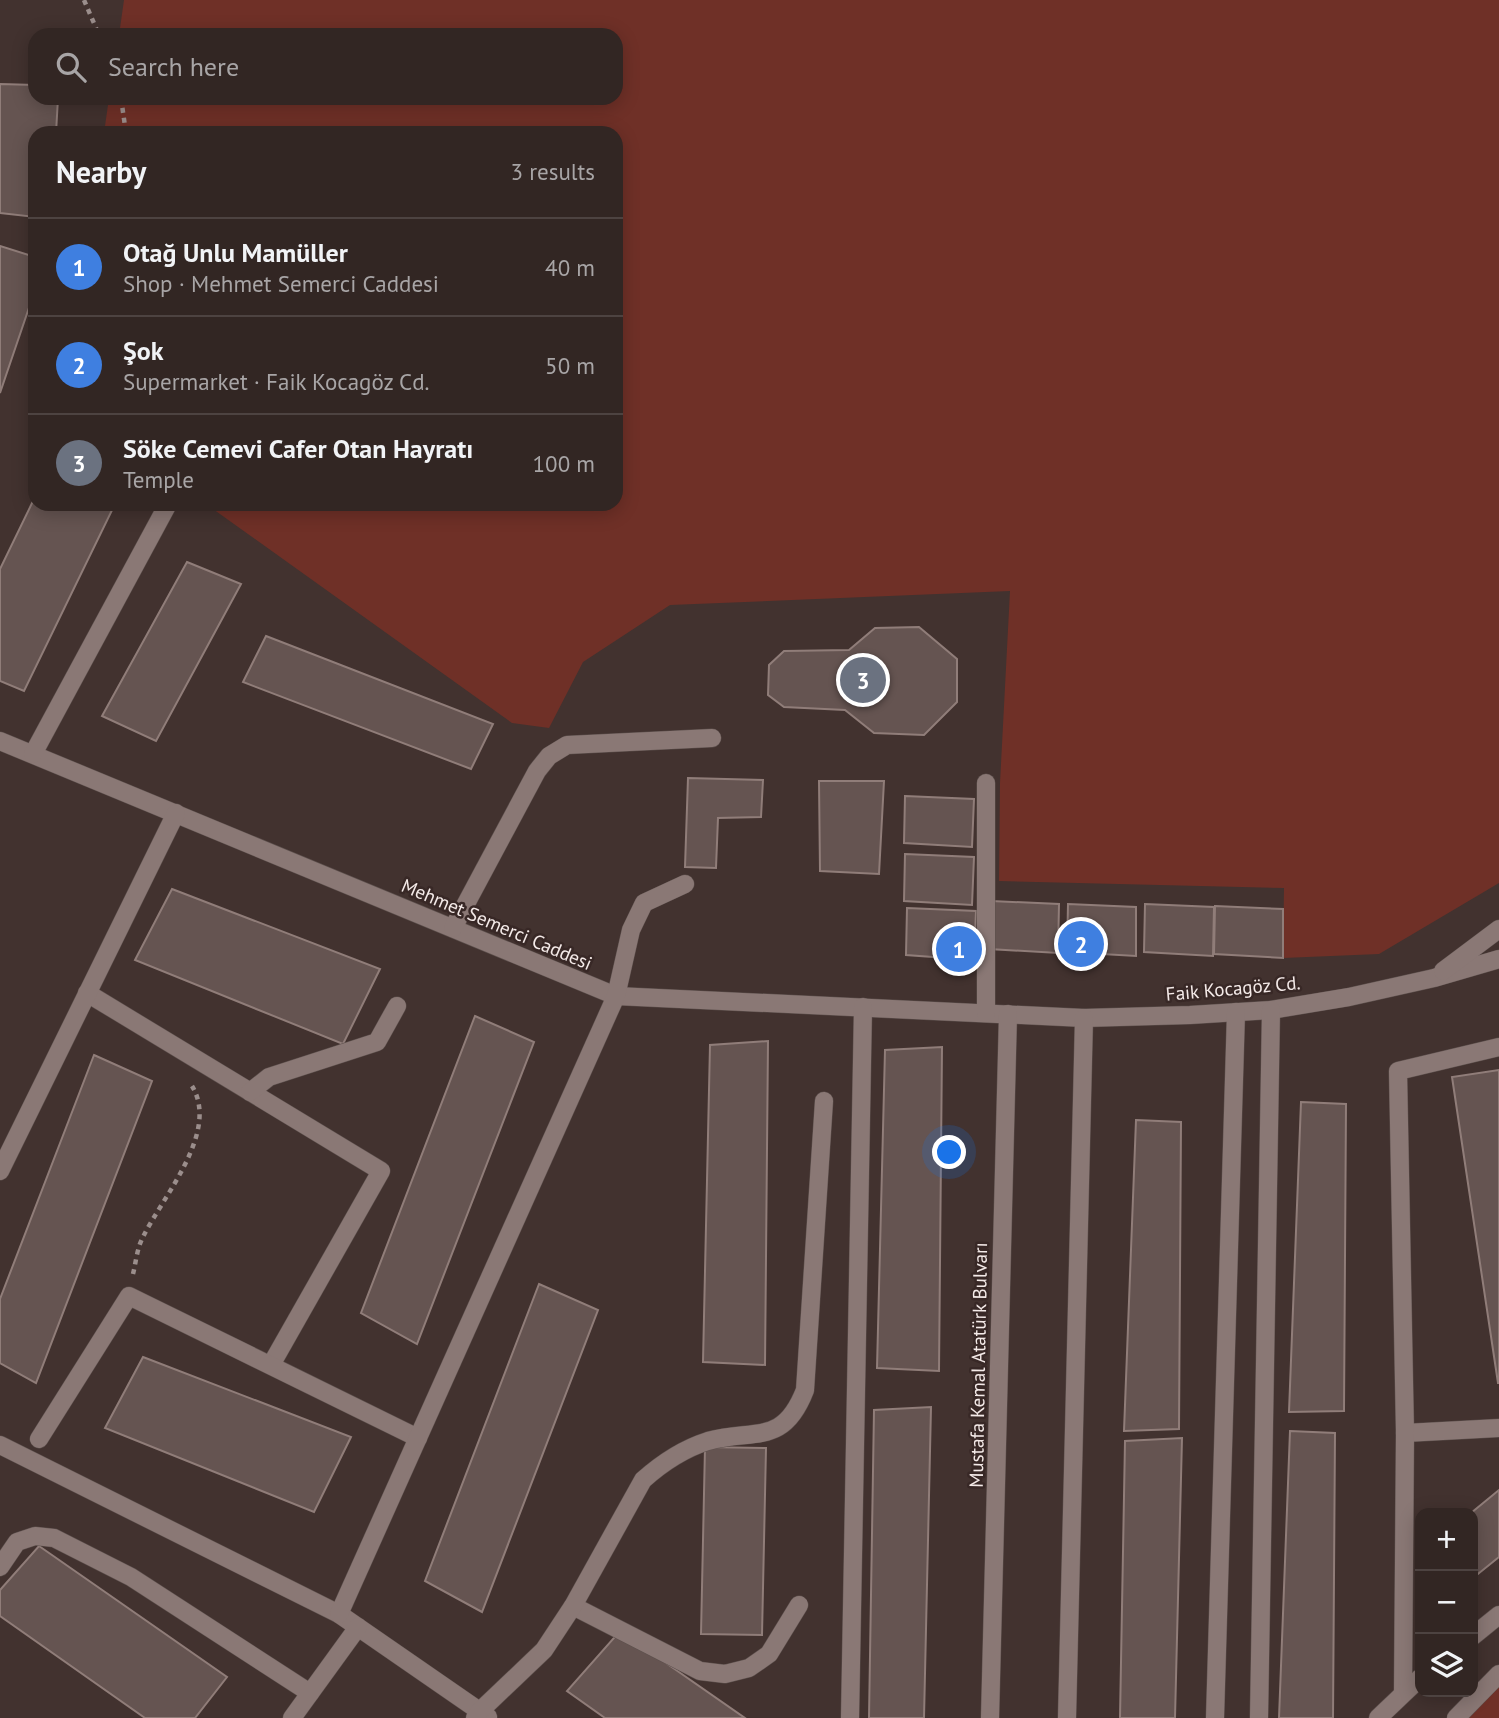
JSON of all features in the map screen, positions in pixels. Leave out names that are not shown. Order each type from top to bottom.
[{"type":"street","points":[[33,754],[164,511]]},
{"type":"street","points":[[453,928],[537,771],[549,756],[567,745],[712,738]]},
{"type":"street","name":"Mehmet Semerci Caddesi","points":[[0,741],[616,996],[1008,1014]]},
{"type":"street","points":[[986,783],[986,1013]]},
{"type":"street","points":[[0,1171],[176,813]]},
{"type":"street","points":[[339,1614],[616,996],[631,930],[644,903],[685,884]]},
{"type":"street","points":[[1434,978],[1499,929]]},
{"type":"street","name":"Faik Kocagöz Cd.","points":[[1008,1014],[1084,1018],[1271,1010],[1349,997],[1434,978],[1499,959]]},
{"type":"street","points":[[88,993],[381,1171],[271,1365]]},
{"type":"street","points":[[250,1091],[269,1077],[377,1042],[397,1006]]},
{"type":"street","points":[[850,1718],[863,1007]]},
{"type":"street","points":[[1259,1718],[1271,1010]]},
{"type":"street","points":[[1215,1718],[1236,1012]]},
{"type":"street","name":"Mustafa Kemal Atatürk Bulvarı","points":[[990,1718],[1008,1014]]},
{"type":"street","points":[[1067,1718],[1084,1018]]},
{"type":"street","points":[[1403,1692],[1405,1433],[1398,1071],[1499,1047]]},
{"type":"street","points":[[0,1445],[339,1614],[482,1716],[544,1650],[573,1606],[643,1480],[658,1466],[691,1447],[726,1437],[766,1433],[786,1421],[801,1401],[805,1390],[824,1101]]},
{"type":"street","points":[[38,1438],[129,1296],[418,1437]]},
{"type":"street","points":[[1405,1433],[1499,1428]]},
{"type":"street","points":[[0,1567],[17,1542],[35,1536],[54,1538],[131,1577],[310,1693]]},
{"type":"street","points":[[573,1606],[700,1671],[725,1674],[750,1668],[769,1654],[799,1605]]},
{"type":"street","points":[[1475,1634],[1499,1615]]},
{"type":"street","points":[[292,1718],[358,1627]]},
{"type":"street","points":[[1456,1718],[1499,1674]]},
{"type":"street","points":[[1378,1718],[1415,1682]]},
{"type":"path","points":[[84,0],[96,28]]},
{"type":"path","points":[[122,105],[125,126]]},
{"type":"path","points":[[129,1296],[141,1240],[186,1160],[198,1133],[199,1107],[195,1091],[187,1078]]},
{"type":"shaded area","points":[[124,0],[1499,0],[1499,883],[1379,954],[1283,958],[1284,888],[999,881],[1000,783],[1010,591],[670,605],[583,662],[549,728],[512,723],[216,511],[623,511],[623,126],[105,126],[108,105],[623,105],[623,28],[120,28]]},
{"type":"shaded area","points":[[1499,1674],[1499,1718],[1456,1718],[1478,1697]]},
{"type":"building","points":[[0,84],[28,85],[28,105],[58,105],[56,126],[28,126],[28,216],[0,213]]},
{"type":"building","points":[[0,246],[28,255],[28,311],[0,393]]},
{"type":"building","points":[[28,511],[112,511],[24,691],[0,681],[0,569]]},
{"type":"building","points":[[187,562],[241,584],[156,741],[102,716]]},
{"type":"building","points":[[919,627],[957,659],[957,702],[924,735],[874,733],[845,710],[784,707],[768,695],[769,665],[784,651],[849,650],[875,628]]},
{"type":"building","points":[[266,636],[493,724],[471,769],[243,682]]},
{"type":"building","points":[[688,778],[763,780],[761,817],[718,818],[716,868],[685,867]]},
{"type":"building","points":[[819,781],[884,781],[879,874],[820,871]]},
{"type":"building","points":[[905,796],[974,799],[972,847],[904,843]]},
{"type":"building","points":[[905,854],[974,857],[972,905],[904,901]]},
{"type":"building","points":[[172,889],[380,969],[343,1044],[135,960]]},
{"type":"building","points":[[991,901],[1059,904],[1058,953],[989,949]]},
{"type":"building","points":[[1068,904],[1136,907],[1136,956],[1067,952]]},
{"type":"building","points":[[1145,904],[1214,907],[1213,956],[1144,952]]},
{"type":"building","points":[[1215,906],[1283,909],[1283,958],[1214,954]]},
{"type":"building","points":[[907,908],[976,911],[974,960],[906,955]]},
{"type":"building","points":[[475,1016],[534,1042],[417,1344],[361,1313]]},
{"type":"building","points":[[768,1041],[765,1365],[703,1362],[710,1045]]},
{"type":"building","points":[[942,1047],[939,1371],[877,1368],[885,1050]]},
{"type":"building","points":[[94,1055],[152,1081],[36,1383],[0,1363],[0,1299]]},
{"type":"building","points":[[1499,1070],[1499,1383],[1498,1383],[1452,1077]]},
{"type":"building","points":[[1301,1102],[1346,1104],[1344,1411],[1289,1412]]},
{"type":"building","points":[[1136,1120],[1181,1122],[1179,1429],[1124,1431]]},
{"type":"building","points":[[539,1284],[598,1310],[482,1612],[425,1581]]},
{"type":"building","points":[[143,1357],[351,1437],[314,1512],[105,1428]]},
{"type":"building","points":[[931,1407],[924,1718],[869,1718],[874,1410]]},
{"type":"building","points":[[1290,1431],[1335,1433],[1333,1718],[1279,1718]]},
{"type":"building","points":[[1182,1438],[1175,1718],[1120,1718],[1125,1441]]},
{"type":"building","points":[[705,1447],[766,1448],[762,1635],[701,1634]]},
{"type":"building","points":[[1499,1490],[1499,1557],[1478,1574],[1478,1508]]},
{"type":"building","points":[[39,1546],[227,1677],[195,1718],[145,1718],[0,1616],[0,1590]]},
{"type":"building","points":[[620,1631],[745,1718],[605,1718],[567,1691]]},
{"type":"place","name":"Söke Cemevi Cafer Otan Hayratı","points":[[863,680]]},
{"type":"place","name":"Şok","points":[[1081,944]]},
{"type":"place","name":"Otağ Unlu Mamüller","points":[[959,949]]}]
